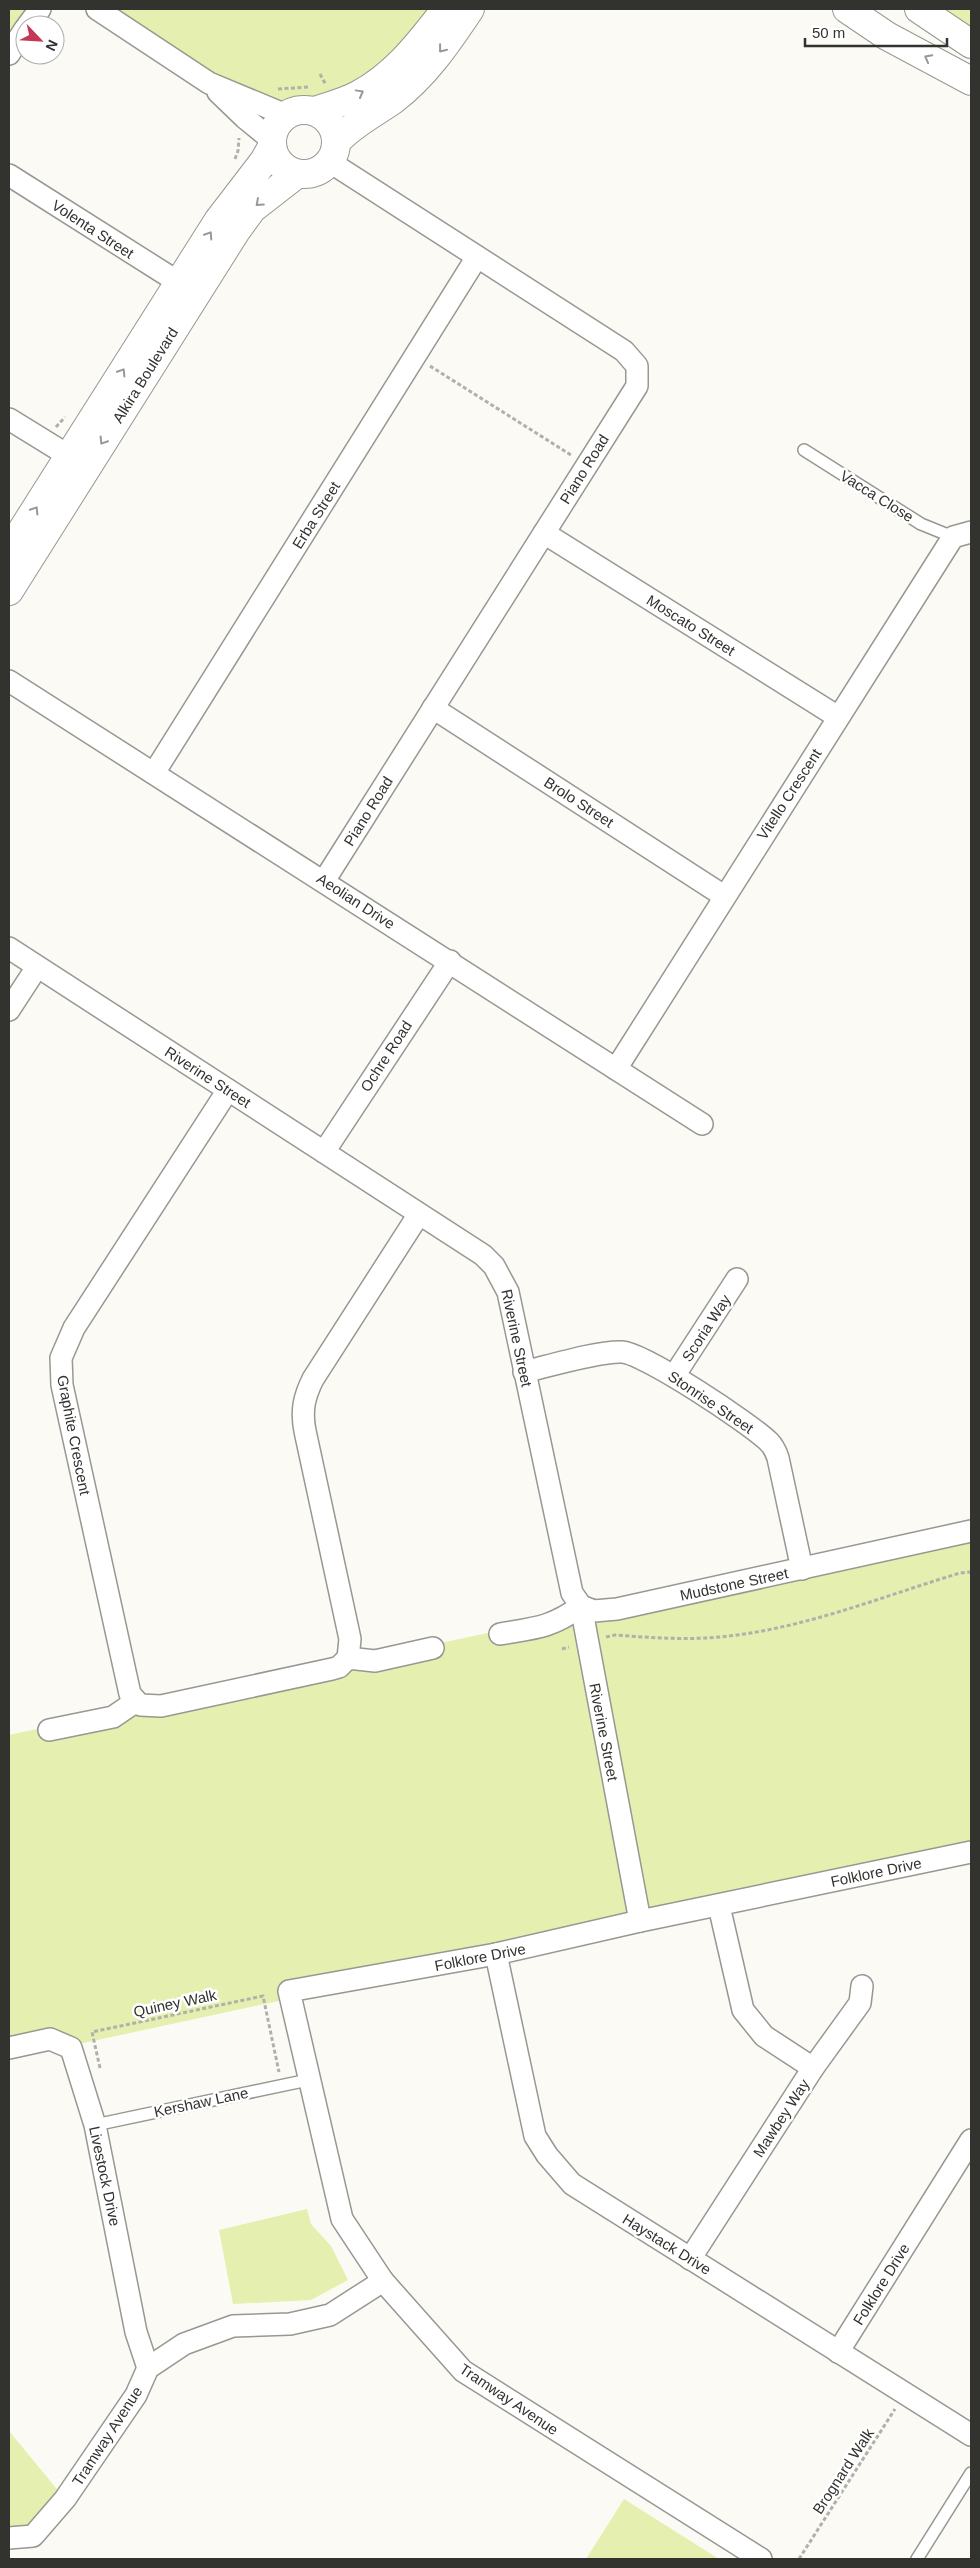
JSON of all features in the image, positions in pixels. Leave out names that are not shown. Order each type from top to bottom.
[{"type":"street","points":[[97,9],[209,83],[286,115]]},
{"type":"street","points":[[315,111],[357,96],[389,74],[408,58],[446,9]]},
{"type":"street","points":[[209,83],[272,143],[280,164],[297,174],[316,172],[351,126],[393,100],[410,85],[446,44],[470,9]]},
{"type":"street","points":[[847,9],[887,36],[971,80]]},
{"type":"street","points":[[919,9],[971,44]]},
{"type":"street","points":[[272,143],[274,130],[286,115],[305,109],[315,111],[330,122],[333,151]]},
{"type":"street","name":"Alkira Boulevard","points":[[9,551],[178,282],[218,221],[264,161],[272,143]]},
{"type":"street","name":"Piano Road","points":[[324,881],[637,386],[637,366],[624,351],[477,257],[333,151]]},
{"type":"street","name":"Alkira Boulevard","points":[[9,591],[236,231],[252,209],[297,174]]},
{"type":"street","name":"Volenta Street","points":[[9,175],[178,282]]},
{"type":"street","name":"Erba Street","points":[[154,773],[477,257]]},
{"type":"street","points":[[9,419],[69,456]]},
{"type":"street","name":"Moscato Street","points":[[544,533],[838,717]]},
{"type":"street","name":"Vitello Crescent","points":[[616,1068],[838,717],[962,535]]},
{"type":"street","name":"Aeolian Drive","points":[[9,681],[450,961],[702,1124]]},
{"type":"street","name":"Brolo Street","points":[[433,708],[724,896]]},
{"type":"street","name":"Riverine Street","points":[[9,948],[483,1255],[494,1266],[508,1292],[572,1593],[581,1606],[640,1921]]},
{"type":"street","name":"Ochre Road","points":[[324,1152],[450,961]]},
{"type":"street","points":[[9,1010],[37,967]]},
{"type":"street","name":"Graphite Crescent","points":[[135,1702],[124,1676],[62,1385],[61,1358],[74,1328],[228,1090]]},
{"type":"street","points":[[49,1730],[112,1718],[135,1702],[145,1706],[161,1706],[247,1689],[339,1667],[348,1658],[350,1639],[302,1416],[304,1401],[313,1378],[419,1214]]},
{"type":"street","name":"Scoria Way","points":[[674,1376],[737,1279]]},
{"type":"street","name":"Stonrise Street","points":[[524,1372],[623,1352],[647,1361],[674,1376],[760,1435],[775,1450],[802,1569]]},
{"type":"street","name":"Mudstone Street","points":[[581,1606],[594,1611],[618,1609],[971,1532]]},
{"type":"street","points":[[500,1634],[557,1622],[581,1606]]},
{"type":"street","points":[[348,1658],[375,1661],[433,1648]]},
{"type":"street","name":"Folklore Drive","points":[[383,2281],[342,2219],[308,2080],[289,1991],[496,1954],[640,1921],[971,1852]]},
{"type":"street","name":"Mawbey Way","points":[[690,2258],[813,2068],[764,2036],[743,2010],[719,1906]]},
{"type":"street","name":"Haystack Drive","points":[[496,1954],[535,2136],[547,2155],[572,2184],[971,2435]]},
{"type":"street","points":[[813,2068],[860,2003],[862,1986]]},
{"type":"street","name":"Livestock Drive","points":[[9,2048],[50,2039],[71,2048],[95,2125],[136,2332],[148,2368]]},
{"type":"street","name":"Folklore Drive","points":[[838,2352],[971,2140]]},
{"type":"street","name":"Tramway Avenue","points":[[9,2538],[33,2536],[65,2499],[136,2396],[148,2368],[184,2344],[232,2326],[290,2324],[330,2315],[383,2281],[463,2371],[761,2559]]},
{"type":"lane","name":"Vacca Close","points":[[804,450],[921,524],[962,535]]},
{"type":"lane","name":"Kershaw Lane","points":[[95,2125],[281,2084],[308,2080]]},
{"type":"lane","points":[[917,2559],[971,2473]]},
{"type":"path","points":[[415,357],[586,465]]},
{"type":"path","points":[[562,1648],[615,1635],[694,1639],[738,1635],[830,1613],[960,1573],[971,1572]]},
{"type":"path","name":"Quiney Walk","points":[[102,2077],[92,2032],[264,1996],[281,2084]]},
{"type":"path","name":"Brognard Walk","points":[[799,2559],[905,2394]]},
{"type":"green space","points":[[9,9],[32,9],[28,15],[15,15],[15,34],[9,43]]},
{"type":"green space","points":[[105,9],[441,9],[386,73],[304,106],[286,111],[246,95]]},
{"type":"green space","points":[[935,9],[971,9],[971,32]]},
{"type":"green space","points":[[971,1530],[971,1852],[9,2059],[9,1735]]},
{"type":"green space","points":[[307,2209],[311,2224],[331,2246],[348,2280],[311,2300],[233,2304],[219,2230]]},
{"type":"green space","points":[[9,2431],[65,2499],[33,2536],[9,2538]]},
{"type":"green space","points":[[624,2499],[719,2559],[586,2559]]}]
